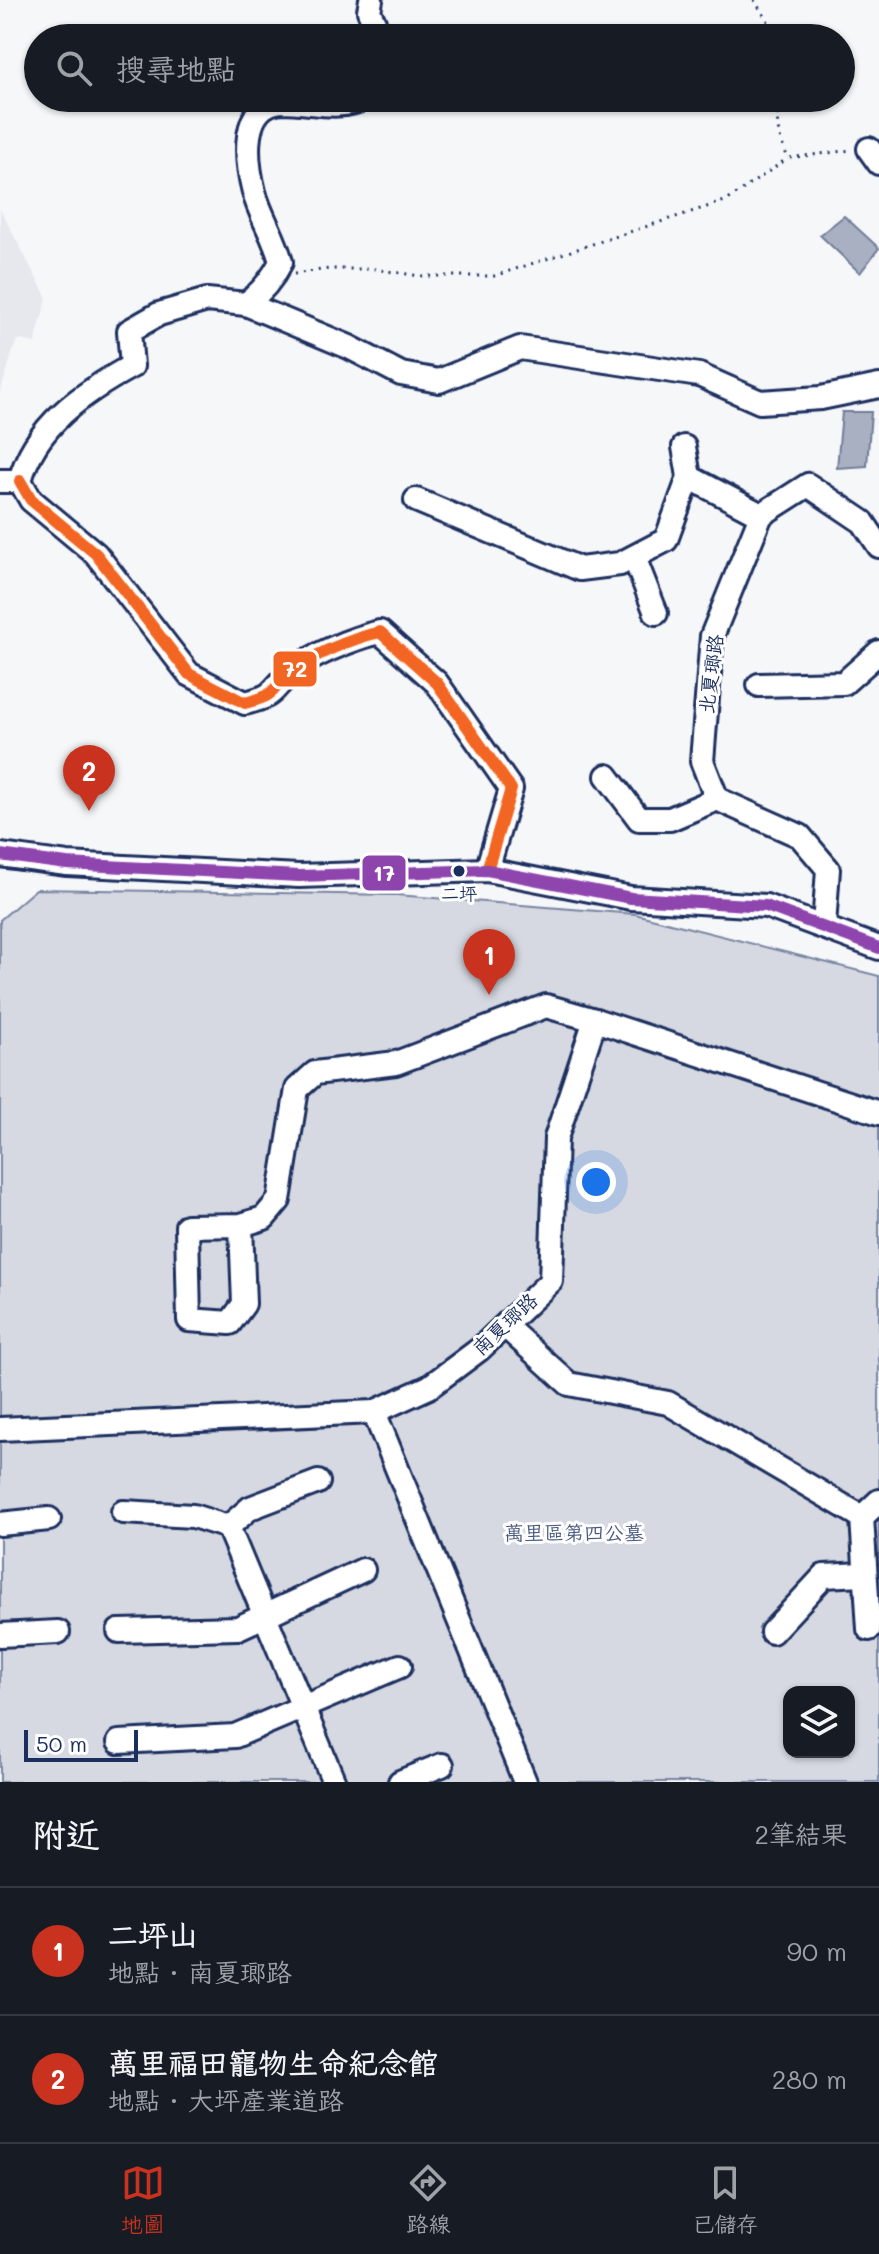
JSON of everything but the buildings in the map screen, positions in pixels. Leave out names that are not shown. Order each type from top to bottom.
[{"type":"street","points":[[371,0],[369,11],[375,24]]},
{"type":"street","points":[[246,304],[263,291],[281,262],[275,240],[254,194],[248,135],[258,112]]},
{"type":"street","points":[[487,870],[511,789],[437,683],[380,632],[356,637],[290,673],[273,696],[245,703],[189,674],[96,554],[10,481],[27,454],[54,421],[104,381],[132,366],[129,331],[159,314],[207,300],[246,304],[349,347],[401,374],[439,381],[520,348],[699,375],[760,402],[821,398],[879,386]]},
{"type":"street","points":[[416,500],[580,569],[620,564],[666,540],[689,477],[684,447]]},
{"type":"street","points":[[689,477],[761,515],[808,485],[863,522],[879,546]]},
{"type":"street","name":"北夏瑯路","points":[[717,799],[702,761],[712,636],[761,515]]},
{"type":"street","points":[[634,557],[656,613]]},
{"type":"street","points":[[759,685],[844,683],[879,652]]},
{"type":"street","points":[[607,776],[639,819],[670,819],[717,799],[800,836],[828,869],[824,926]]},
{"type":"street","points":[[0,855],[67,864],[299,876],[487,870],[631,898],[766,906],[879,948]]},
{"type":"street","points":[[241,1225],[244,1304],[230,1323],[189,1320],[187,1226],[241,1225],[264,1218],[279,1200],[297,1089],[315,1073],[396,1063],[546,1006],[879,1113]]},
{"type":"street","name":"南夏瑯路","points":[[0,1429],[374,1412],[429,1387],[505,1326],[551,1281],[556,1138],[595,1020]]},
{"type":"street","points":[[505,1326],[569,1384],[668,1403],[862,1517]]},
{"type":"street","points":[[374,1412],[525,1782]]},
{"type":"street","points":[[228,1527],[250,1508],[318,1482]]},
{"type":"street","points":[[869,1629],[863,1574],[862,1517],[879,1501]]},
{"type":"street","points":[[123,1512],[193,1516],[228,1527],[334,1782]]},
{"type":"street","points":[[0,1524],[49,1519]]},
{"type":"street","points":[[119,1631],[238,1628],[363,1570]]},
{"type":"street","points":[[772,1632],[824,1576],[863,1574]]},
{"type":"street","points":[[0,1635],[58,1632]]},
{"type":"street","points":[[119,1742],[235,1736],[400,1666]]},
{"type":"street","points":[[400,1782],[442,1765]]},
{"type":"path","points":[[754,0],[770,24]]},
{"type":"path","points":[[777,112],[777,134],[788,158]]},
{"type":"path","points":[[275,274],[374,269],[420,276],[494,276],[728,200],[788,158],[874,156]]},
{"type":"shaded area","points":[[0,209],[47,298],[35,343],[17,339],[0,393]]},
{"type":"green space","name":"萬里區第四公墓","points":[[36,889],[396,895],[635,914],[879,976],[879,1782],[0,1782],[0,920]]},
{"type":"water","points":[[844,216],[879,248],[860,273],[820,235]]},
{"type":"water","points":[[842,412],[871,412],[867,466],[837,468]]},
{"type":"transit line","name":"72","points":[[20,481],[31,500],[96,554],[189,674],[245,703],[267,696],[297,667],[319,654],[380,632],[437,683],[511,789],[487,870]]},
{"type":"transit line","name":"17","points":[[0,855],[67,864],[299,876],[487,870],[631,898],[766,906],[879,948]]},
{"type":"place","name":"萬里福田寵物生命紀念館","points":[[89,811]]},
{"type":"place","name":"二坪","points":[[459,871]]},
{"type":"place","name":"二坪山","points":[[489,995]]}]
